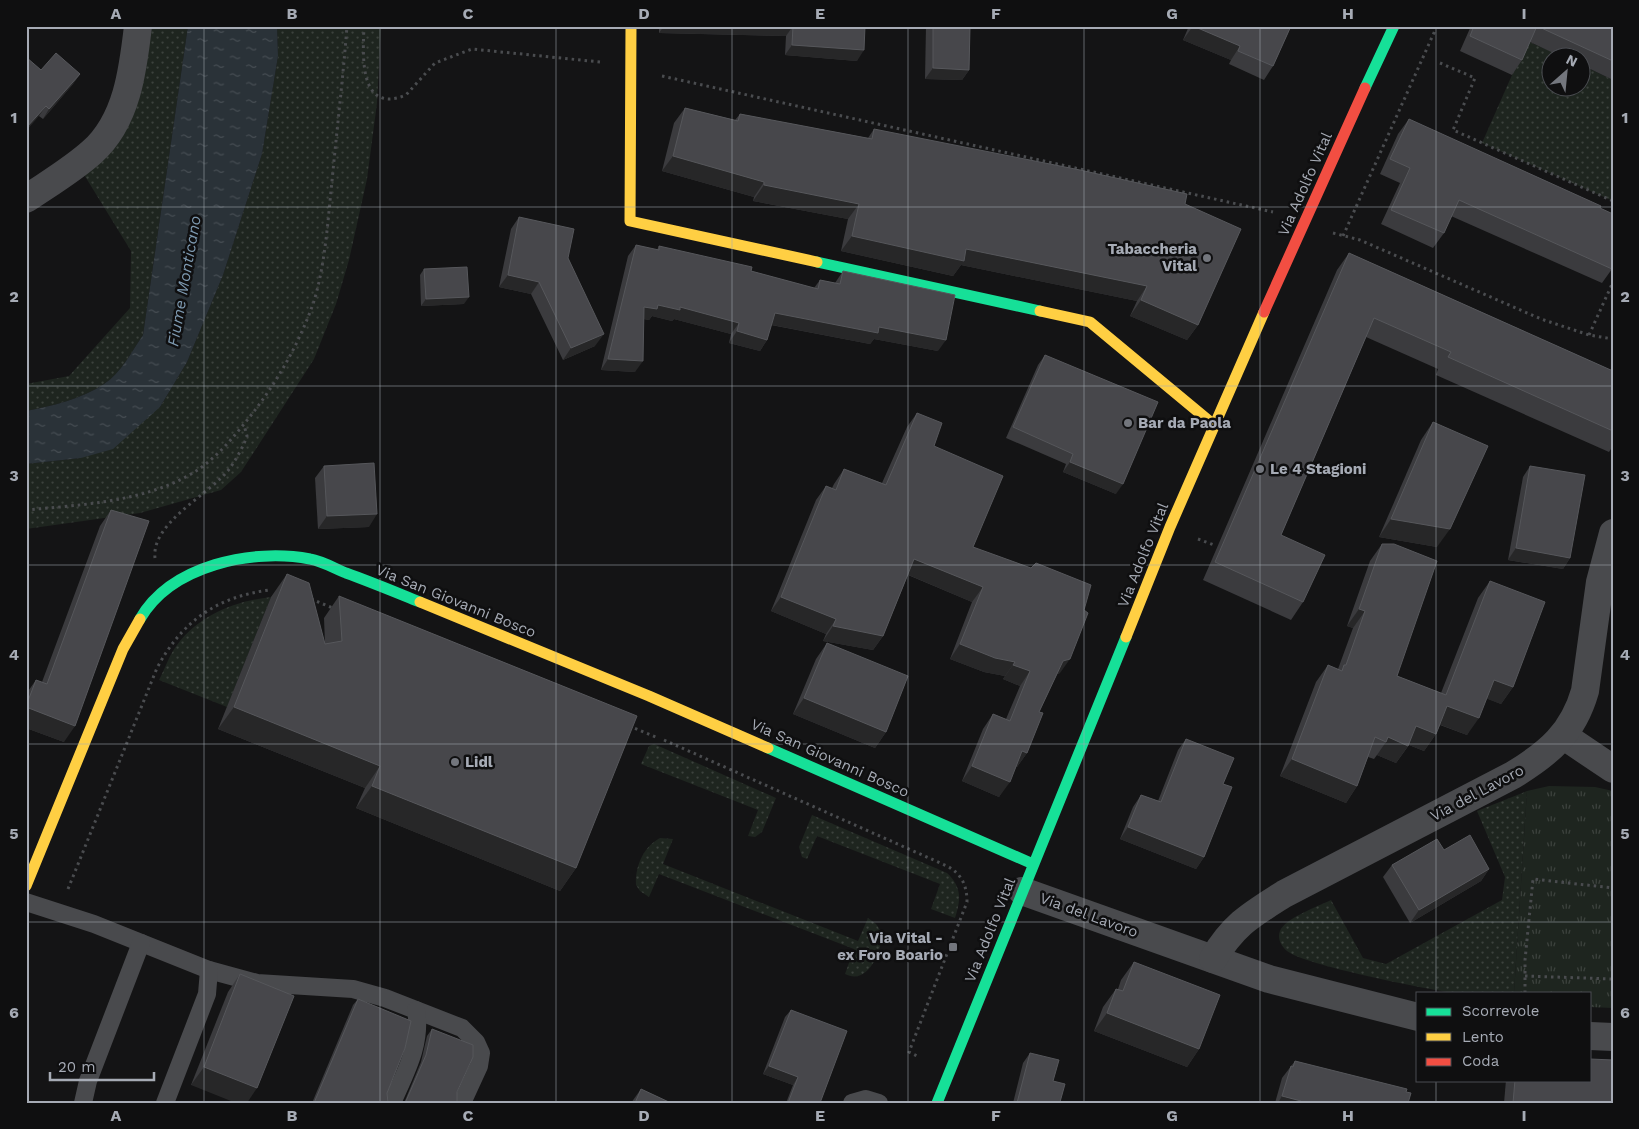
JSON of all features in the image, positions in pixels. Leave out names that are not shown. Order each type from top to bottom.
[{"type":"street","points":[[26,199],[92,152],[111,130],[125,99],[134,61],[138,26]]},
{"type":"street","points":[[631,26],[630,221],[1090,322],[1214,425]]},
{"type":"street","name":"Via Adolfo Vital","points":[[937,1103],[1033,864],[1214,425],[1394,26]]},
{"type":"street","name":"Via del Lavoro","points":[[1213,959],[1226,938],[1239,923],[1284,894],[1513,775],[1537,761],[1564,736],[1581,706],[1585,691],[1600,582],[1613,533]]},
{"type":"street","name":"Via San Giovanni Bosco","points":[[26,886],[123,649],[140,618],[160,594],[175,582],[193,573],[238,558],[261,555],[311,559],[649,696],[1033,864]]},
{"type":"street","points":[[1564,736],[1613,769]]},
{"type":"street","name":"Via del Lavoro","points":[[1022,891],[1269,979],[1416,1016]]},
{"type":"street","points":[[1592,1036],[1613,1037]]},
{"type":"lane","points":[[26,902],[141,943],[209,970],[257,983],[353,990],[416,1010],[462,1028],[476,1042],[481,1053],[479,1066],[462,1103]]},
{"type":"lane","points":[[83,1103],[88,1081],[141,943]]},
{"type":"lane","points":[[165,1103],[207,994],[209,970]]},
{"type":"lane","points":[[392,1103],[416,1046],[419,1026],[416,1010]]},
{"type":"lane","points":[[852,1103],[866,1099],[879,1103]]},
{"type":"path","points":[[26,510],[71,506],[129,497],[165,486],[191,474],[211,460],[244,424],[271,390],[296,344],[313,302],[327,233],[347,26]]},
{"type":"path","points":[[364,26],[363,66],[366,79],[376,93],[390,98],[406,95],[435,63],[472,49],[604,63]]},
{"type":"path","points":[[1342,236],[1437,26]]},
{"type":"path","points":[[1440,63],[1475,78],[1452,130],[1613,201]]},
{"type":"path","points":[[655,74],[1276,213]]},
{"type":"path","points":[[1328,232],[1360,240],[1541,319],[1589,335],[1613,339]]},
{"type":"path","points":[[1589,335],[1613,282]]},
{"type":"path","points":[[160,594],[154,549],[164,530],[174,518],[216,484],[230,468],[247,436],[244,424]]},
{"type":"path","points":[[58,913],[158,668],[169,646],[196,618],[214,607],[233,598],[275,589]]},
{"type":"path","points":[[306,597],[343,612]]},
{"type":"path","points":[[628,726],[947,866],[960,876],[965,885],[967,902],[909,1052],[919,1057]]},
{"type":"path","points":[[1524,992],[1533,879],[1613,888]]},
{"type":"path","points":[[1525,976],[1613,979]]},
{"type":"green space","points":[[145,26],[188,26],[143,335],[121,368],[104,384],[77,398],[26,411],[26,384],[69,376],[130,308],[131,251],[83,173]]},
{"type":"green space","points":[[277,26],[381,26],[377,103],[367,179],[349,260],[336,304],[314,359],[241,472],[221,490],[140,513],[26,529],[26,464],[81,458],[160,407],[187,362],[223,275],[262,154],[278,56]]},
{"type":"green space","points":[[1527,41],[1543,48],[1542,98],[1592,98],[1592,70],[1613,80],[1613,201],[1482,143]]},
{"type":"green space","points":[[271,597],[227,707],[159,680],[174,649],[196,625],[231,606]]},
{"type":"green space","points":[[654,744],[776,798],[762,832],[755,837],[748,836],[758,810],[641,764],[649,746]]},
{"type":"green space","points":[[1549,786],[1595,787],[1613,791],[1613,1008],[1592,1007],[1592,992],[1514,992],[1527,791]]},
{"type":"green space","points":[[1527,791],[1514,992],[1448,992],[1393,982],[1298,957],[1287,951],[1281,944],[1279,934],[1283,926],[1295,917],[1331,900],[1363,958],[1386,964],[1502,900],[1505,877],[1477,811]]},
{"type":"green space","points":[[812,815],[947,873],[955,883],[959,894],[955,918],[931,909],[940,884],[817,836],[807,859],[802,857],[799,847]]},
{"type":"green space","points":[[660,838],[673,839],[663,864],[858,941],[868,918],[876,924],[882,933],[879,949],[872,965],[860,975],[845,974],[854,949],[659,874],[649,897],[640,891],[636,885],[637,871],[645,852]]},
{"type":"water","name":"Fiume Monticano","points":[[188,26],[277,26],[278,56],[262,154],[223,275],[187,362],[160,407],[113,449],[81,458],[26,464],[26,411],[77,398],[104,384],[121,368],[143,335]]},
{"type":"building","points":[[793,26],[865,26],[864,50],[792,45]]},
{"type":"building","points":[[933,26],[970,26],[969,70],[933,68]]},
{"type":"building","points":[[1193,26],[1291,26],[1273,66],[1238,51],[1240,46]]},
{"type":"building","points":[[1474,26],[1537,26],[1522,60],[1470,36]]},
{"type":"building","points":[[1537,26],[1613,26],[1613,61],[1592,51],[1592,48],[1585,48]]},
{"type":"building","points":[[56,53],[80,74],[49,109],[46,106],[26,128],[26,57],[41,70]]},
{"type":"building","points":[[685,108],[738,121],[740,114],[872,139],[874,129],[1080,170],[1187,194],[1185,204],[1241,229],[1198,325],[1141,300],[1147,286],[966,249],[964,261],[852,236],[859,204],[764,185],[764,182],[673,156]]},
{"type":"building","points":[[1409,119],[1601,206],[1600,208],[1613,214],[1612,269],[1459,200],[1444,233],[1391,210],[1410,168],[1390,159]]},
{"type":"building","points":[[519,217],[574,229],[568,258],[604,334],[571,348],[539,282],[508,275]]},
{"type":"building","points":[[636,245],[659,250],[659,246],[752,267],[751,271],[818,289],[820,280],[840,284],[843,271],[955,295],[946,340],[879,327],[878,333],[775,313],[767,340],[737,331],[739,323],[680,307],[680,310],[658,305],[657,309],[644,307],[643,361],[608,359]]},
{"type":"building","points":[[1349,253],[1613,371],[1613,431],[1448,357],[1451,352],[1374,318],[1281,535],[1325,555],[1303,602],[1215,562]]},
{"type":"building","points":[[467,267],[469,297],[426,299],[424,269]]},
{"type":"building","points":[[1045,355],[1158,402],[1123,484],[1070,462],[1073,454],[1013,427]]},
{"type":"building","points":[[917,413],[942,423],[934,446],[1003,476],[973,547],[1031,568],[1036,563],[1091,585],[1084,610],[1088,613],[1070,659],[1063,661],[1039,712],[1043,713],[1027,753],[1022,751],[1010,782],[972,766],[993,714],[1010,721],[1030,671],[1013,665],[1015,662],[995,658],[960,644],[983,587],[914,559],[883,636],[833,626],[836,619],[781,597],[826,486],[836,490],[844,469],[886,485]]},
{"type":"building","points":[[1433,422],[1488,446],[1450,529],[1391,519]]},
{"type":"building","points":[[374,463],[377,514],[327,516],[324,466]]},
{"type":"building","points":[[1530,466],[1585,475],[1570,558],[1516,548]]},
{"type":"building","points":[[111,510],[149,521],[75,726],[26,706],[36,680],[47,684]]},
{"type":"building","points":[[1382,544],[1394,544],[1437,561],[1397,676],[1446,695],[1490,581],[1545,602],[1513,687],[1494,680],[1479,718],[1447,706],[1436,734],[1416,726],[1408,746],[1388,737],[1386,742],[1375,737],[1357,786],[1292,759],[1328,665],[1342,671],[1344,665],[1346,665],[1365,611],[1359,609]]},
{"type":"building","name":"Lidl","points":[[287,574],[309,583],[325,644],[342,641],[339,596],[637,716],[576,868],[372,786],[380,766],[234,707]]},
{"type":"building","points":[[827,643],[908,676],[886,732],[804,698]]},
{"type":"building","points":[[1186,739],[1234,758],[1223,784],[1232,787],[1204,857],[1128,827],[1141,795],[1161,802]]},
{"type":"building","points":[[1470,835],[1489,869],[1419,910],[1392,865],[1437,839],[1444,850]]},
{"type":"building","points":[[1134,962],[1220,995],[1199,1049],[1107,1013],[1116,989],[1123,991]]},
{"type":"building","points":[[240,974],[294,996],[257,1088],[204,1067]]},
{"type":"building","points":[[358,999],[411,1021],[405,1048],[387,1093],[388,1103],[314,1103]]},
{"type":"building","points":[[791,1010],[847,1031],[820,1103],[788,1103],[798,1077],[769,1066]]},
{"type":"building","points":[[432,1029],[473,1045],[473,1057],[457,1092],[457,1103],[405,1103],[426,1055]]},
{"type":"building","points":[[1030,1053],[1059,1060],[1053,1081],[1065,1084],[1060,1102],[1084,1103],[1017,1103]]},
{"type":"building","points":[[1592,1059],[1613,1060],[1613,1103],[1513,1103],[1515,1082],[1592,1082]]},
{"type":"building","points":[[1295,1061],[1407,1089],[1406,1092],[1411,1093],[1408,1103],[1300,1103],[1301,1101],[1282,1096],[1291,1066],[1293,1067]]},
{"type":"building","points":[[641,1089],[671,1103],[635,1103]]},
{"type":"traffic: fast","points":[[1365,88],[1394,26]]},
{"type":"traffic: fast","points":[[817,262],[1040,311]]},
{"type":"traffic: fast","points":[[140,619],[154,600],[172,585],[192,573],[239,559],[264,556],[288,556],[314,560],[420,602]]},
{"type":"traffic: fast","points":[[937,1103],[1126,637]]},
{"type":"traffic: fast","points":[[768,748],[1033,864]]},
{"type":"traffic: slow","points":[[631,26],[630,221],[817,262]]},
{"type":"traffic: slow","points":[[1040,311],[1090,322],[1214,425]]},
{"type":"traffic: slow","points":[[1126,637],[1170,527],[1264,312]]},
{"type":"traffic: slow","points":[[420,602],[649,696],[768,748]]},
{"type":"traffic: slow","points":[[26,886],[123,649],[140,619]]},
{"type":"traffic: jam","points":[[1264,312],[1365,88]]},
{"type":"place","name":"Tabaccheria Vital","points":[[1207,258]]},
{"type":"place","name":"Bar da Paola","points":[[1128,423]]},
{"type":"place","name":"Le 4 Stagioni","points":[[1260,469]]},
{"type":"place","name":"Lidl","points":[[455,762]]},
{"type":"place","name":"Via Vital - ex Foro Boario","points":[[953,947]]}]
